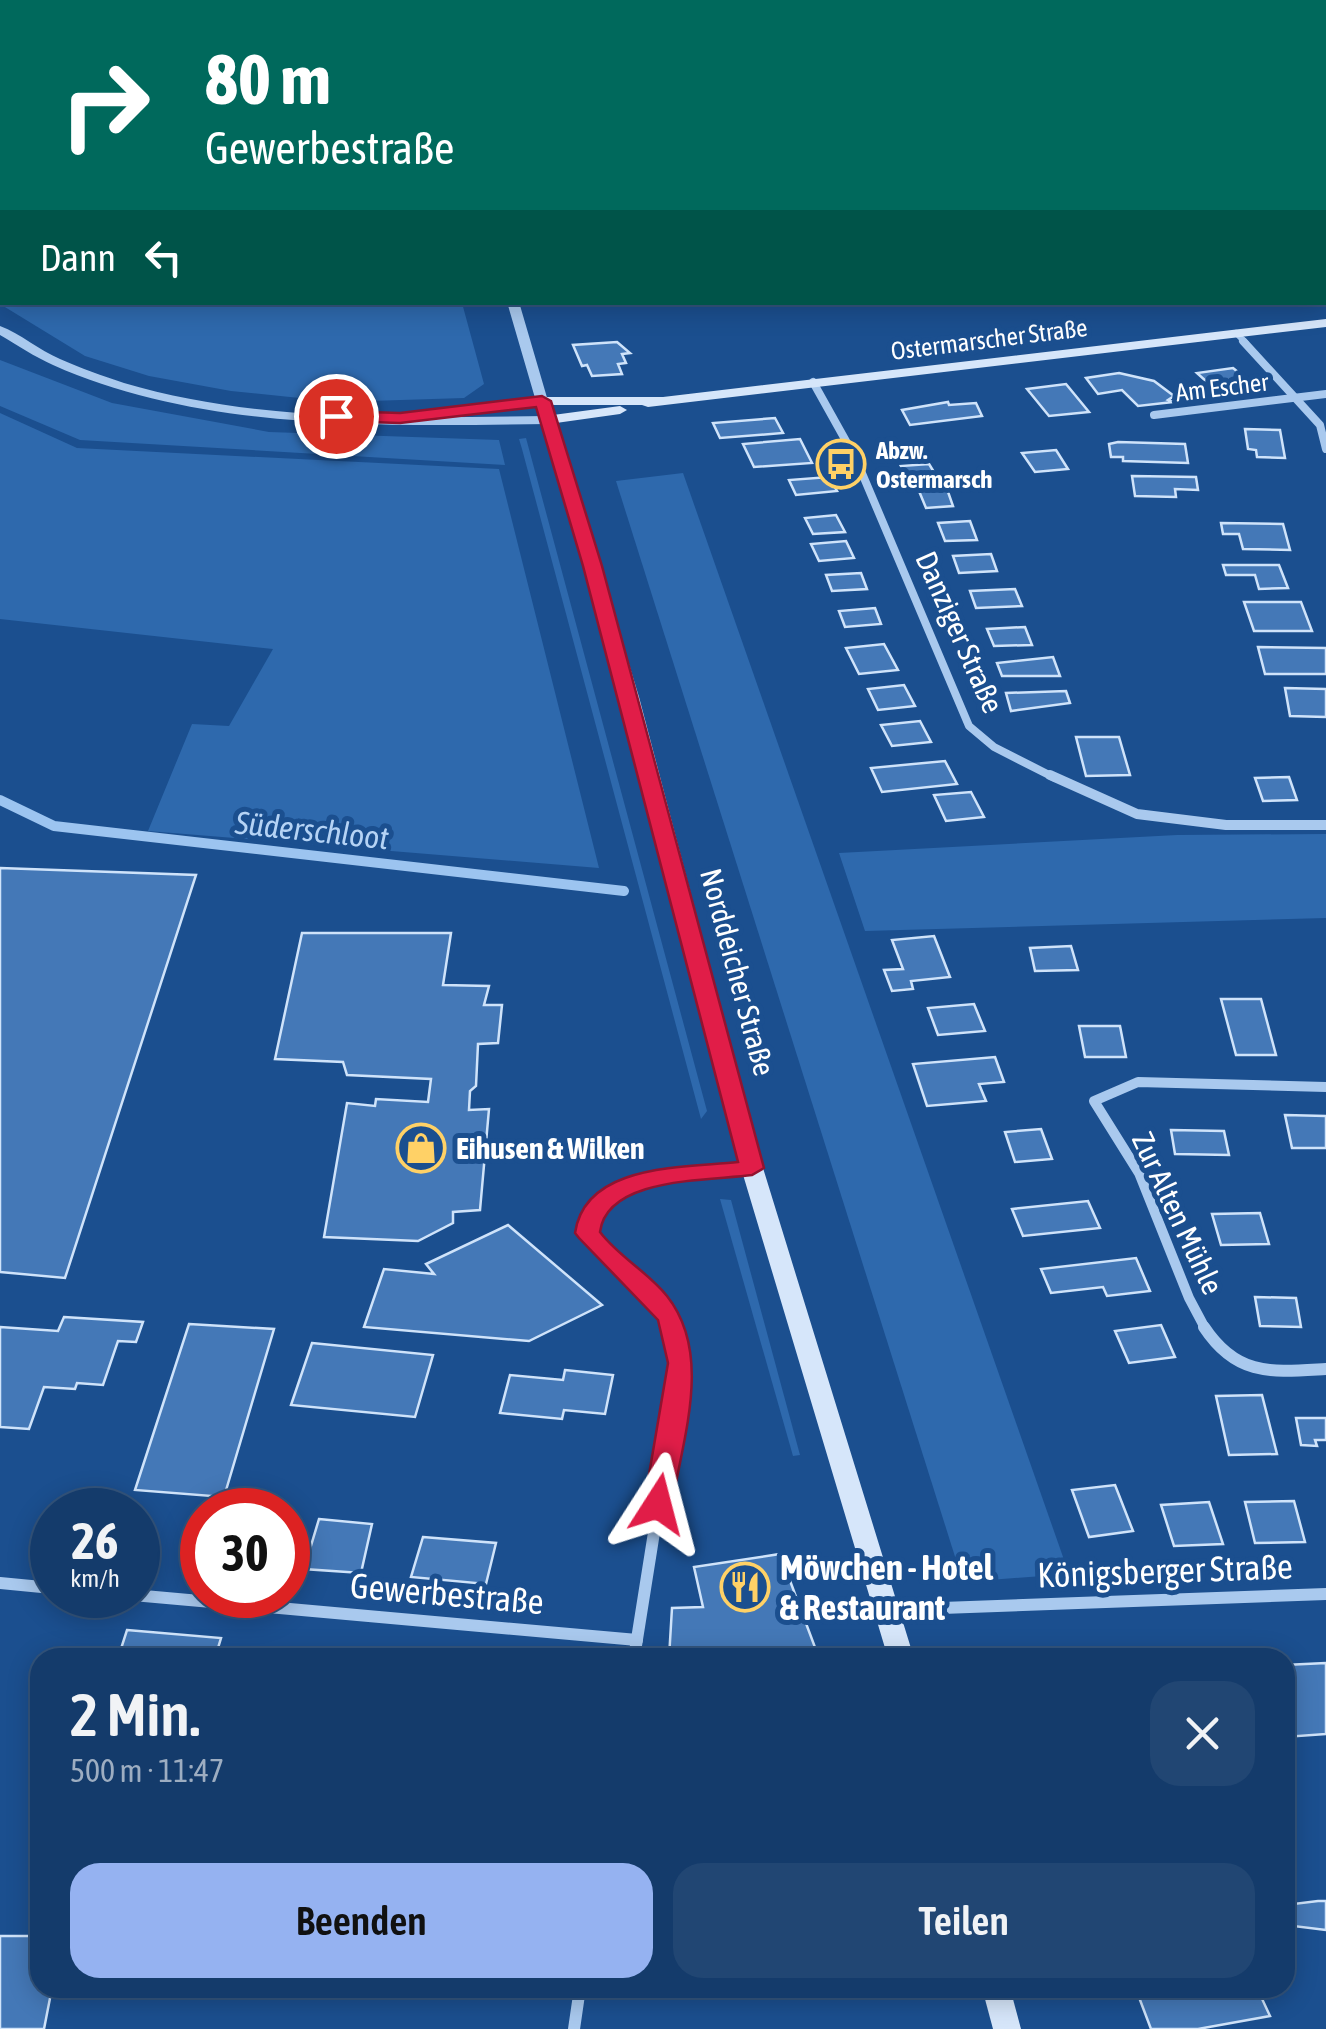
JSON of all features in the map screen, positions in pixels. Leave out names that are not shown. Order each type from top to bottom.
[{"type":"main road","name":"Ostermarscher Straße","points":[[542,401],[658,400],[1326,323]]},
{"type":"main road","name":"Ostermarscher Straße","points":[[548,420],[612,412],[658,400]]},
{"type":"main road","name":"Norddeicher Straße","points":[[542,401],[630,697],[752,1168],[899,1648]]},
{"type":"main road","points":[[999,1998],[1007,2029]]},
{"type":"street","name":"Norddeicher Straße","points":[[515,305],[542,401]]},
{"type":"street","points":[[0,330],[48,356],[155,393],[267,412],[548,420]]},
{"type":"street","name":"Am Escher","points":[[1236,333],[1320,426],[1326,449]]},
{"type":"street","name":"Danziger Straße","points":[[813,382],[873,494],[969,726],[994,748],[1137,814],[1226,825],[1326,825]]},
{"type":"street","name":"Am Escher","points":[[1154,415],[1326,394]]},
{"type":"street","points":[[400,418],[542,401]]},
{"type":"street","name":"Zur Alten Mühle","points":[[1326,1087],[1138,1082],[1094,1101],[1138,1170],[1208,1338],[1231,1360],[1250,1366],[1326,1369]]},
{"type":"street","points":[[636,1648],[681,1363],[670,1319],[654,1297],[602,1251],[588,1233],[590,1212],[613,1191],[648,1180],[752,1168]]},
{"type":"street","points":[[0,1583],[30,1586]]},
{"type":"street","name":"Königsberger Straße","points":[[887,1610],[1326,1594]]},
{"type":"street","name":"Gewerbestraße","points":[[160,1597],[637,1640]]},
{"type":"street","points":[[574,2029],[579,1998]]},
{"type":"shaded area","points":[[2,305],[463,305],[484,384],[464,398],[338,402],[231,391],[149,376],[85,356]]},
{"type":"shaded area","points":[[0,360],[112,403],[269,432],[499,440],[505,465],[80,440],[0,406]]},
{"type":"shaded area","points":[[0,413],[77,448],[499,469],[599,868],[148,831],[192,724],[229,726],[273,649],[0,619]]},
{"type":"shaded area","points":[[526,438],[707,1111],[701,1119],[519,439]]},
{"type":"shaded area","points":[[683,473],[1069,1574],[963,1582],[616,481]]},
{"type":"shaded area","points":[[1326,834],[1326,918],[865,931],[839,853],[1177,835]]},
{"type":"shaded area","points":[[720,1199],[731,1200],[800,1455],[793,1456]]},
{"type":"building","points":[[617,342],[630,353],[622,354],[626,363],[618,364],[622,374],[592,376],[587,365],[582,366],[573,345]]},
{"type":"building","points":[[1233,368],[1244,377],[1208,383],[1197,373]]},
{"type":"building","points":[[1119,373],[1154,381],[1174,396],[1168,400],[1173,402],[1138,406],[1122,390],[1098,394],[1086,378]]},
{"type":"building","points":[[1236,378],[1249,390],[1215,396],[1201,384]]},
{"type":"building","points":[[1066,384],[1089,412],[1049,416],[1027,389]]},
{"type":"building","points":[[948,402],[976,403],[982,416],[910,425],[902,410]]},
{"type":"building","points":[[775,418],[783,433],[720,438],[713,423]]},
{"type":"building","points":[[1245,429],[1280,430],[1285,458],[1257,457],[1256,450],[1248,449]]},
{"type":"building","points":[[800,439],[812,463],[754,467],[743,444]]},
{"type":"building","points":[[1109,444],[1185,444],[1188,463],[1123,461],[1123,457],[1111,457]]},
{"type":"building","points":[[1056,450],[1068,469],[1035,472],[1022,453]]},
{"type":"building","points":[[929,464],[937,477],[909,479],[901,466]]},
{"type":"building","points":[[1132,476],[1196,477],[1198,490],[1175,489],[1176,497],[1135,496]]},
{"type":"building","points":[[829,477],[837,491],[796,495],[789,480]]},
{"type":"building","points":[[947,489],[953,506],[926,508],[919,491]]},
{"type":"building","points":[[836,515],[845,532],[813,534],[805,518]]},
{"type":"building","points":[[970,521],[977,540],[945,541],[938,523]]},
{"type":"building","points":[[1221,523],[1283,524],[1290,550],[1243,549],[1239,534],[1223,534]]},
{"type":"building","points":[[846,541],[854,558],[819,561],[811,544]]},
{"type":"building","points":[[991,554],[997,571],[959,573],[953,556]]},
{"type":"building","points":[[1223,565],[1279,565],[1288,588],[1259,589],[1255,575],[1226,575]]},
{"type":"building","points":[[861,573],[867,589],[832,591],[826,575]]},
{"type":"building","points":[[1015,589],[1022,606],[976,608],[970,591]]},
{"type":"building","points":[[1244,602],[1301,602],[1312,631],[1254,631]]},
{"type":"building","points":[[875,608],[881,624],[845,627],[839,611]]},
{"type":"building","points":[[1025,627],[1032,645],[994,646],[987,629]]},
{"type":"building","points":[[884,644],[898,670],[859,674],[846,648]]},
{"type":"building","points":[[1258,647],[1326,648],[1326,674],[1265,674]]},
{"type":"building","points":[[1053,657],[1060,676],[1002,676],[997,663]]},
{"type":"building","points":[[904,685],[915,706],[878,710],[868,689]]},
{"type":"building","points":[[1285,688],[1326,689],[1326,717],[1290,716]]},
{"type":"building","points":[[1066,691],[1070,703],[1011,711],[1006,693]]},
{"type":"building","points":[[920,721],[931,742],[892,746],[881,725]]},
{"type":"building","points":[[1076,737],[1119,737],[1130,775],[1086,776]]},
{"type":"building","points":[[945,761],[957,784],[882,792],[871,768]]},
{"type":"building","points":[[1289,777],[1297,800],[1263,801],[1255,778]]},
{"type":"building","points":[[971,792],[984,817],[946,821],[934,795]]},
{"type":"building","points":[[0,868],[196,875],[65,1278],[0,1272]]},
{"type":"building","points":[[302,933],[451,933],[443,985],[489,986],[484,1005],[502,1005],[498,1043],[478,1044],[476,1086],[470,1091],[469,1110],[489,1109],[480,1210],[453,1212],[453,1223],[418,1241],[324,1237],[347,1103],[375,1106],[376,1099],[428,1102],[431,1079],[347,1075],[343,1062],[275,1059]]},
{"type":"building","points":[[934,936],[950,977],[911,981],[913,989],[892,991],[884,970],[903,969],[892,940]]},
{"type":"building","points":[[1071,946],[1078,970],[1035,971],[1030,948]]},
{"type":"building","points":[[1221,999],[1261,999],[1276,1055],[1236,1055]]},
{"type":"building","points":[[974,1004],[985,1031],[938,1035],[928,1008]]},
{"type":"building","points":[[1079,1026],[1120,1026],[1126,1057],[1085,1057]]},
{"type":"building","points":[[995,1057],[1004,1082],[979,1084],[986,1101],[927,1106],[913,1064]]},
{"type":"building","points":[[1285,1115],[1326,1116],[1326,1148],[1292,1148]]},
{"type":"building","points":[[1041,1129],[1052,1159],[1015,1162],[1005,1132]]},
{"type":"building","points":[[1171,1130],[1224,1131],[1229,1155],[1175,1154]]},
{"type":"building","points":[[1088,1201],[1100,1228],[1023,1236],[1012,1209]]},
{"type":"building","points":[[1260,1213],[1269,1244],[1221,1245],[1212,1214]]},
{"type":"building","points":[[508,1225],[602,1305],[529,1341],[364,1327],[384,1269],[434,1274],[426,1264]]},
{"type":"building","points":[[1136,1258],[1150,1291],[1107,1296],[1103,1287],[1051,1293],[1041,1269]]},
{"type":"building","points":[[1255,1297],[1296,1298],[1301,1327],[1260,1326]]},
{"type":"building","points":[[64,1317],[143,1322],[136,1342],[118,1341],[103,1385],[77,1383],[75,1389],[44,1387],[29,1429],[0,1427],[0,1327],[58,1331]]},
{"type":"building","points":[[189,1324],[274,1329],[227,1488],[180,1488],[180,1494],[160,1492],[160,1488],[136,1488]]},
{"type":"building","points":[[1161,1325],[1175,1357],[1129,1363],[1115,1331]]},
{"type":"building","points":[[312,1343],[433,1355],[415,1417],[291,1405]]},
{"type":"building","points":[[565,1370],[613,1375],[605,1414],[564,1410],[562,1419],[500,1413],[510,1375],[563,1380]]},
{"type":"building","points":[[1262,1395],[1277,1454],[1229,1455],[1216,1396]]},
{"type":"building","points":[[1296,1418],[1326,1418],[1326,1440],[1315,1440],[1317,1446],[1301,1445]]},
{"type":"building","points":[[1115,1485],[1133,1531],[1089,1537],[1072,1490]]},
{"type":"building","points":[[1294,1501],[1305,1542],[1255,1543],[1245,1502]]},
{"type":"building","points":[[1209,1502],[1223,1544],[1174,1546],[1161,1505]]},
{"type":"building","points":[[319,1519],[372,1524],[361,1573],[310,1569],[310,1549]]},
{"type":"building","points":[[423,1537],[496,1543],[486,1584],[411,1577]]},
{"type":"building","name":"Möwchen - Hotel & Restaurant","points":[[780,1554],[815,1648],[670,1648],[672,1608],[703,1607],[694,1567]]},
{"type":"building","points":[[127,1630],[221,1638],[218,1648],[121,1648]]},
{"type":"building","points":[[1326,1663],[1326,1734],[1295,1736],[1295,1665]]},
{"type":"building","points":[[1326,1901],[1326,1930],[1295,1926],[1295,1904]]},
{"type":"building","points":[[0,1936],[30,1936],[30,1998],[50,1998],[44,2029],[0,2029]]},
{"type":"building","points":[[1139,1998],[1262,1998],[1270,2016],[1198,2029],[1151,2029]]},
{"type":"waterway","name":"Süderschloot","points":[[0,800],[54,826],[624,891]]},
{"type":"place","name":"Abzw. Ostermarsch","points":[[841,464]]},
{"type":"place","name":"Eihusen & Wilken","points":[[421,1148]]},
{"type":"place","name":"Möwchen - Hotel & Restaurant","points":[[745,1587]]},
{"type":"route","points":[[336,416],[400,418],[542,401],[592,566],[630,697],[752,1168],[648,1180],[613,1191],[590,1212],[588,1233],[602,1251],[654,1297],[670,1319],[681,1363],[658,1504]]}]
